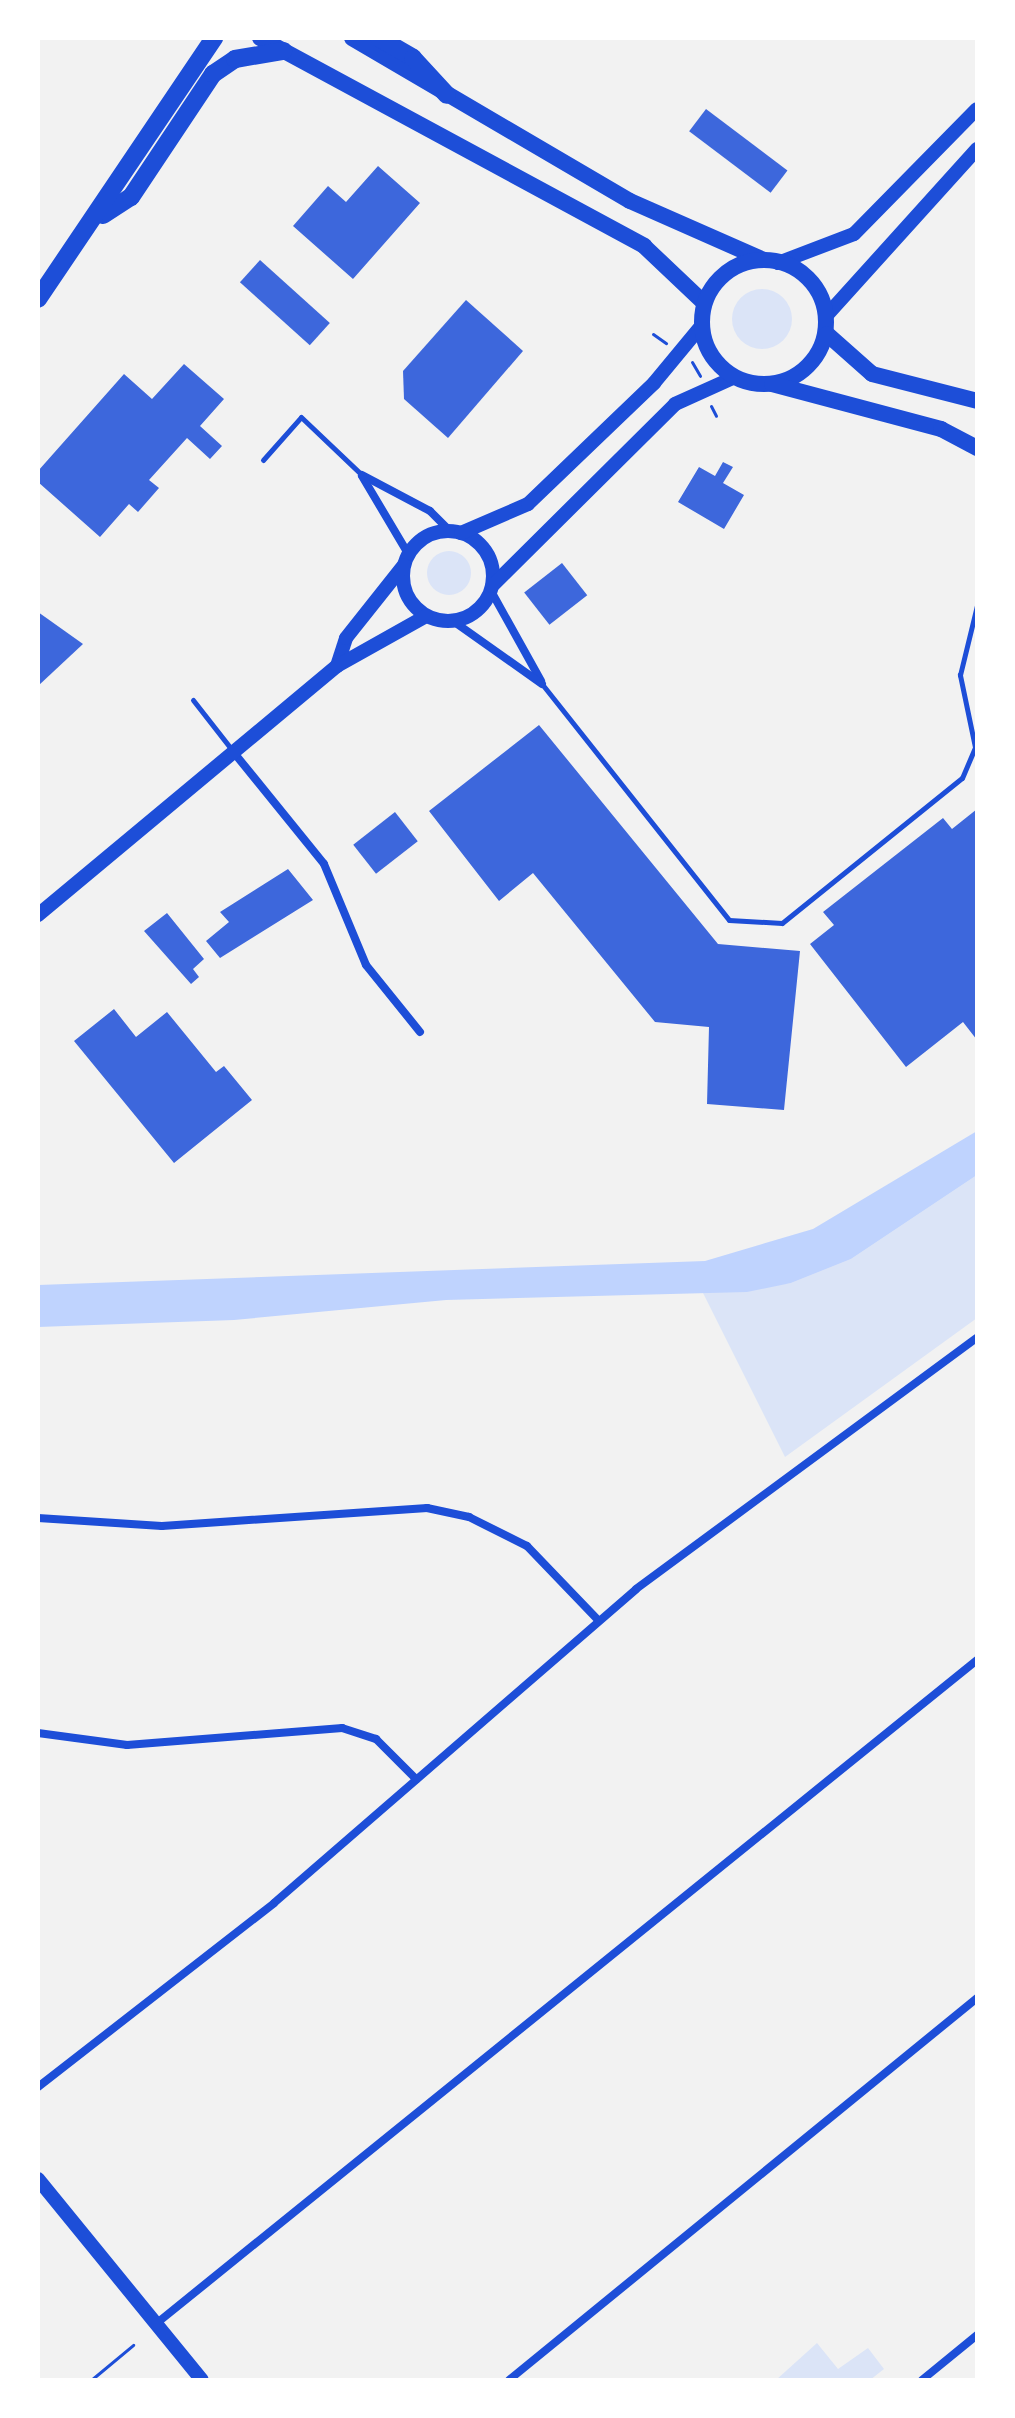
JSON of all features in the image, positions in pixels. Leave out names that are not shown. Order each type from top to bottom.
[{"type":"highway","points":[[38,299],[97,219],[214,38]]},
{"type":"highway","points":[[379,38],[413,58],[447,95]]},
{"type":"highway","points":[[97,219],[131,197],[213,74],[235,59],[283,51]]},
{"type":"main road","points":[[260,38],[509,179],[644,246],[702,301]]},
{"type":"main road","points":[[352,38],[630,201],[771,261],[810,282],[827,315],[827,334],[807,366],[771,384]]},
{"type":"main road","points":[[735,377],[702,325],[702,301],[728,272],[854,234],[977,109]]},
{"type":"main road","points":[[827,315],[977,149]]},
{"type":"main road","points":[[337,666],[346,638],[423,539],[456,532],[528,504],[702,325]]},
{"type":"main road","points":[[827,334],[872,374],[977,401]]},
{"type":"main road","points":[[406,560],[409,598],[426,616],[453,621],[478,610],[492,589],[666,413],[704,387],[735,377],[941,429],[977,448]]},
{"type":"main road","points":[[456,532],[490,558],[492,589]]},
{"type":"main road","points":[[38,915],[337,666],[426,616]]},
{"type":"main road","points":[[38,2179],[202,2380]]},
{"type":"street","points":[[362,475],[430,511],[456,532]]},
{"type":"street","points":[[362,475],[406,560]]},
{"type":"street","points":[[492,589],[542,684]]},
{"type":"street","points":[[453,621],[542,684]]},
{"type":"street","points":[[235,754],[324,864],[366,965],[420,1032]]},
{"type":"street","points":[[38,2087],[193,1969],[598,1620],[977,1338]]},
{"type":"street","points":[[38,1518],[162,1526],[427,1508],[469,1517],[527,1546],[598,1620]]},
{"type":"street","points":[[157,2323],[977,1660]]},
{"type":"street","points":[[38,1733],[127,1745],[342,1728],[376,1739],[416,1779]]},
{"type":"street","points":[[509,2380],[977,1998]]},
{"type":"street","points":[[922,2380],[977,2335]]},
{"type":"lane","points":[[263,460],[301,417],[362,475]]},
{"type":"lane","points":[[542,684],[729,920],[782,923],[962,778],[975,747],[960,675],[977,605]]},
{"type":"lane","points":[[193,700],[235,754]]},
{"type":"path","points":[[653,334],[695,365],[716,416]]},
{"type":"path","points":[[91,2380],[133,2345]]},
{"type":"shaded area","points":[[762,289],[783,298],[792,319],[783,340],[762,349],[741,340],[732,319],[741,298]]},
{"type":"shaded area","points":[[449,551],[464,558],[471,573],[464,588],[449,595],[434,588],[427,573],[434,558]]},
{"type":"shaded area","points":[[977,1175],[977,1318],[785,1457],[703,1293],[791,1283],[851,1259]]},
{"type":"shaded area","points":[[817,2343],[838,2369],[868,2348],[884,2369],[870,2380],[776,2380]]},
{"type":"water","points":[[977,1131],[977,1175],[851,1259],[791,1283],[747,1292],[446,1300],[234,1320],[38,1327],[38,1285],[705,1261],[813,1229]]},
{"type":"building","points":[[706,109],[787,170],[771,193],[689,131]]},
{"type":"building","points":[[378,166],[420,203],[353,279],[293,226],[328,186],[346,202]]},
{"type":"building","points":[[260,260],[330,323],[310,345],[240,282]]},
{"type":"building","points":[[466,300],[523,351],[448,438],[404,399],[403,371]]},
{"type":"building","points":[[184,364],[224,399],[200,426],[222,446],[210,459],[187,438],[149,480],[159,488],[138,512],[129,504],[100,537],[38,482],[38,471],[124,374],[152,399]]},
{"type":"building","points":[[723,462],[733,467],[723,483],[744,495],[724,529],[678,502],[699,467],[715,476]]},
{"type":"building","points":[[562,563],[587,595],[549,625],[524,593]]},
{"type":"building","points":[[38,612],[83,644],[38,686]]},
{"type":"building","points":[[539,725],[718,944],[800,951],[784,1110],[707,1104],[709,1027],[655,1022],[533,873],[499,901],[429,811]]},
{"type":"building","points":[[977,809],[977,1040],[963,1022],[906,1067],[810,944],[834,925],[823,912],[943,818],[952,829]]},
{"type":"building","points":[[395,812],[418,841],[376,874],[353,845]]},
{"type":"building","points":[[288,869],[313,900],[220,958],[206,941],[229,922],[220,912]]},
{"type":"building","points":[[167,913],[204,959],[193,969],[199,977],[191,984],[144,931]]},
{"type":"building","points":[[114,1009],[136,1037],[167,1012],[216,1072],[224,1066],[252,1100],[174,1163],[74,1041]]}]
